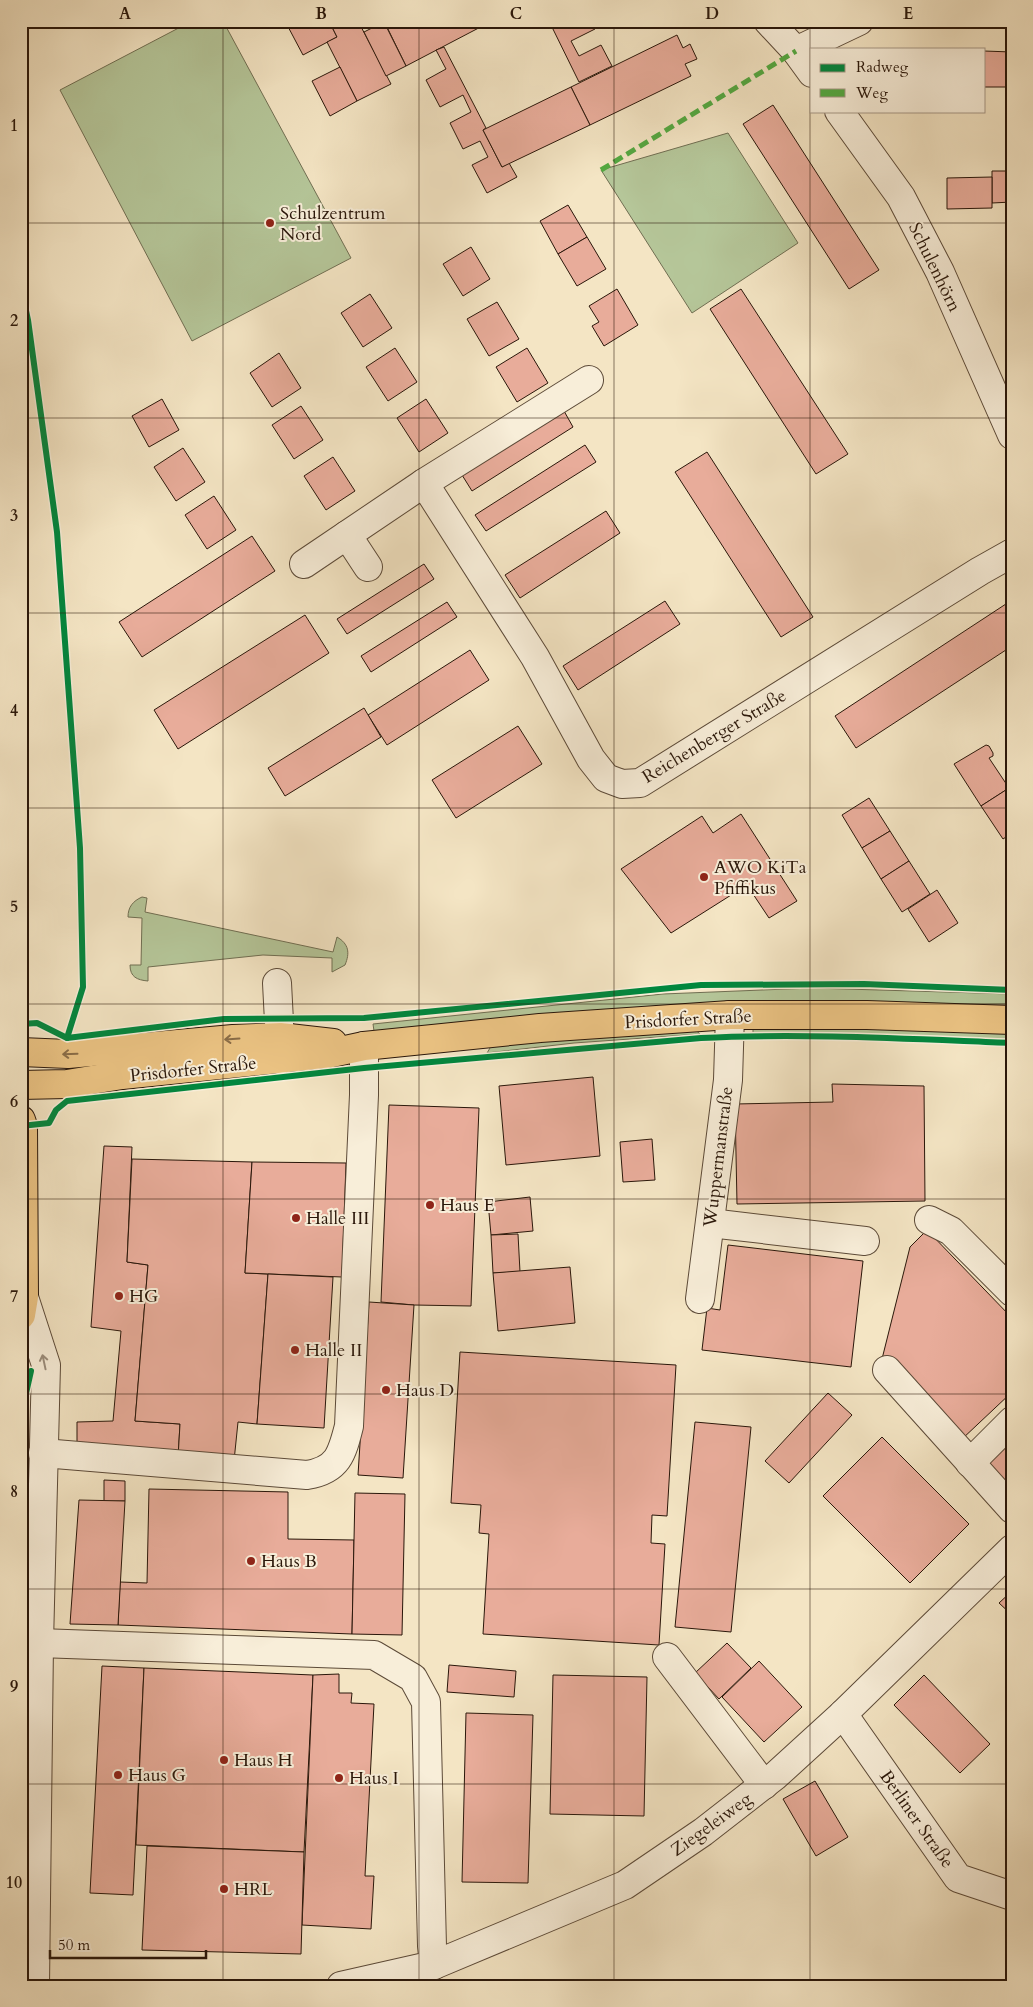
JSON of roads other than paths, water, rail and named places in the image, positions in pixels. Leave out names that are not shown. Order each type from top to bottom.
[{"type":"main road","name":"Prisdorfer Straße","points":[[21,1052],[68,1054],[232,1039],[281,1049],[327,1054],[364,1046],[540,1028],[730,1015],[867,1015],[1012,1020]]},
{"type":"main road","name":"Prisdorfer Straße","points":[[21,1084],[67,1084],[281,1049]]},
{"type":"main road","points":[[21,1120],[23,1133],[23,1306]]},
{"type":"street","points":[[768,21],[796,50],[810,70]]},
{"type":"street","points":[[796,50],[859,21]]},
{"type":"street","name":"Schulenhörn","points":[[840,112],[901,197],[940,272],[1012,434]]},
{"type":"street","points":[[304,564],[424,483],[589,380]]},
{"type":"street","name":"Reichenberger Straße","points":[[424,483],[535,657],[591,759],[606,778],[622,784],[640,783],[980,571],[1012,553]]},
{"type":"street","points":[[347,535],[368,567]]},
{"type":"street","points":[[277,983],[281,1049]]},
{"type":"street","name":"Wuppermanstraße","points":[[700,1298],[728,1080],[730,1015]]},
{"type":"street","points":[[43,1453],[307,1475],[320,1473],[332,1465],[343,1452],[349,1426],[364,1095],[364,1046]]},
{"type":"street","points":[[929,1220],[951,1231],[1012,1292]]},
{"type":"street","points":[[710,1224],[866,1240]]},
{"type":"street","points":[[23,1306],[46,1365],[39,1643],[35,1986]]},
{"type":"street","points":[[887,1370],[1012,1509]]},
{"type":"street","points":[[970,1463],[1012,1421]]},
{"type":"street","name":"Ziegeleiweg","points":[[341,1986],[434,1965],[624,1885],[704,1832],[764,1785],[843,1714],[1012,1549]]},
{"type":"street","points":[[39,1643],[374,1655],[413,1678],[426,1702],[434,1965]]},
{"type":"street","points":[[667,1657],[764,1785]]},
{"type":"street","name":"Berliner Straße","points":[[843,1714],[958,1878],[1012,1896]]},
{"type":"place","name":"Schulzentrum Nord","points":[[270,223]]},
{"type":"place","name":"AWO KiTa Pfiffikus","points":[[704,877]]},
{"type":"place","name":"Haus E","points":[[430,1205]]},
{"type":"place","name":"Halle III","points":[[296,1218]]},
{"type":"place","name":"HG","points":[[119,1296]]},
{"type":"place","name":"Halle II","points":[[295,1350]]},
{"type":"place","name":"Haus D","points":[[386,1390]]},
{"type":"place","name":"Haus B","points":[[251,1561]]},
{"type":"place","name":"Haus H","points":[[224,1760]]},
{"type":"place","name":"Haus G","points":[[118,1775]]},
{"type":"place","name":"Haus I","points":[[339,1778]]},
{"type":"place","name":"HRL","points":[[224,1889]]}]
